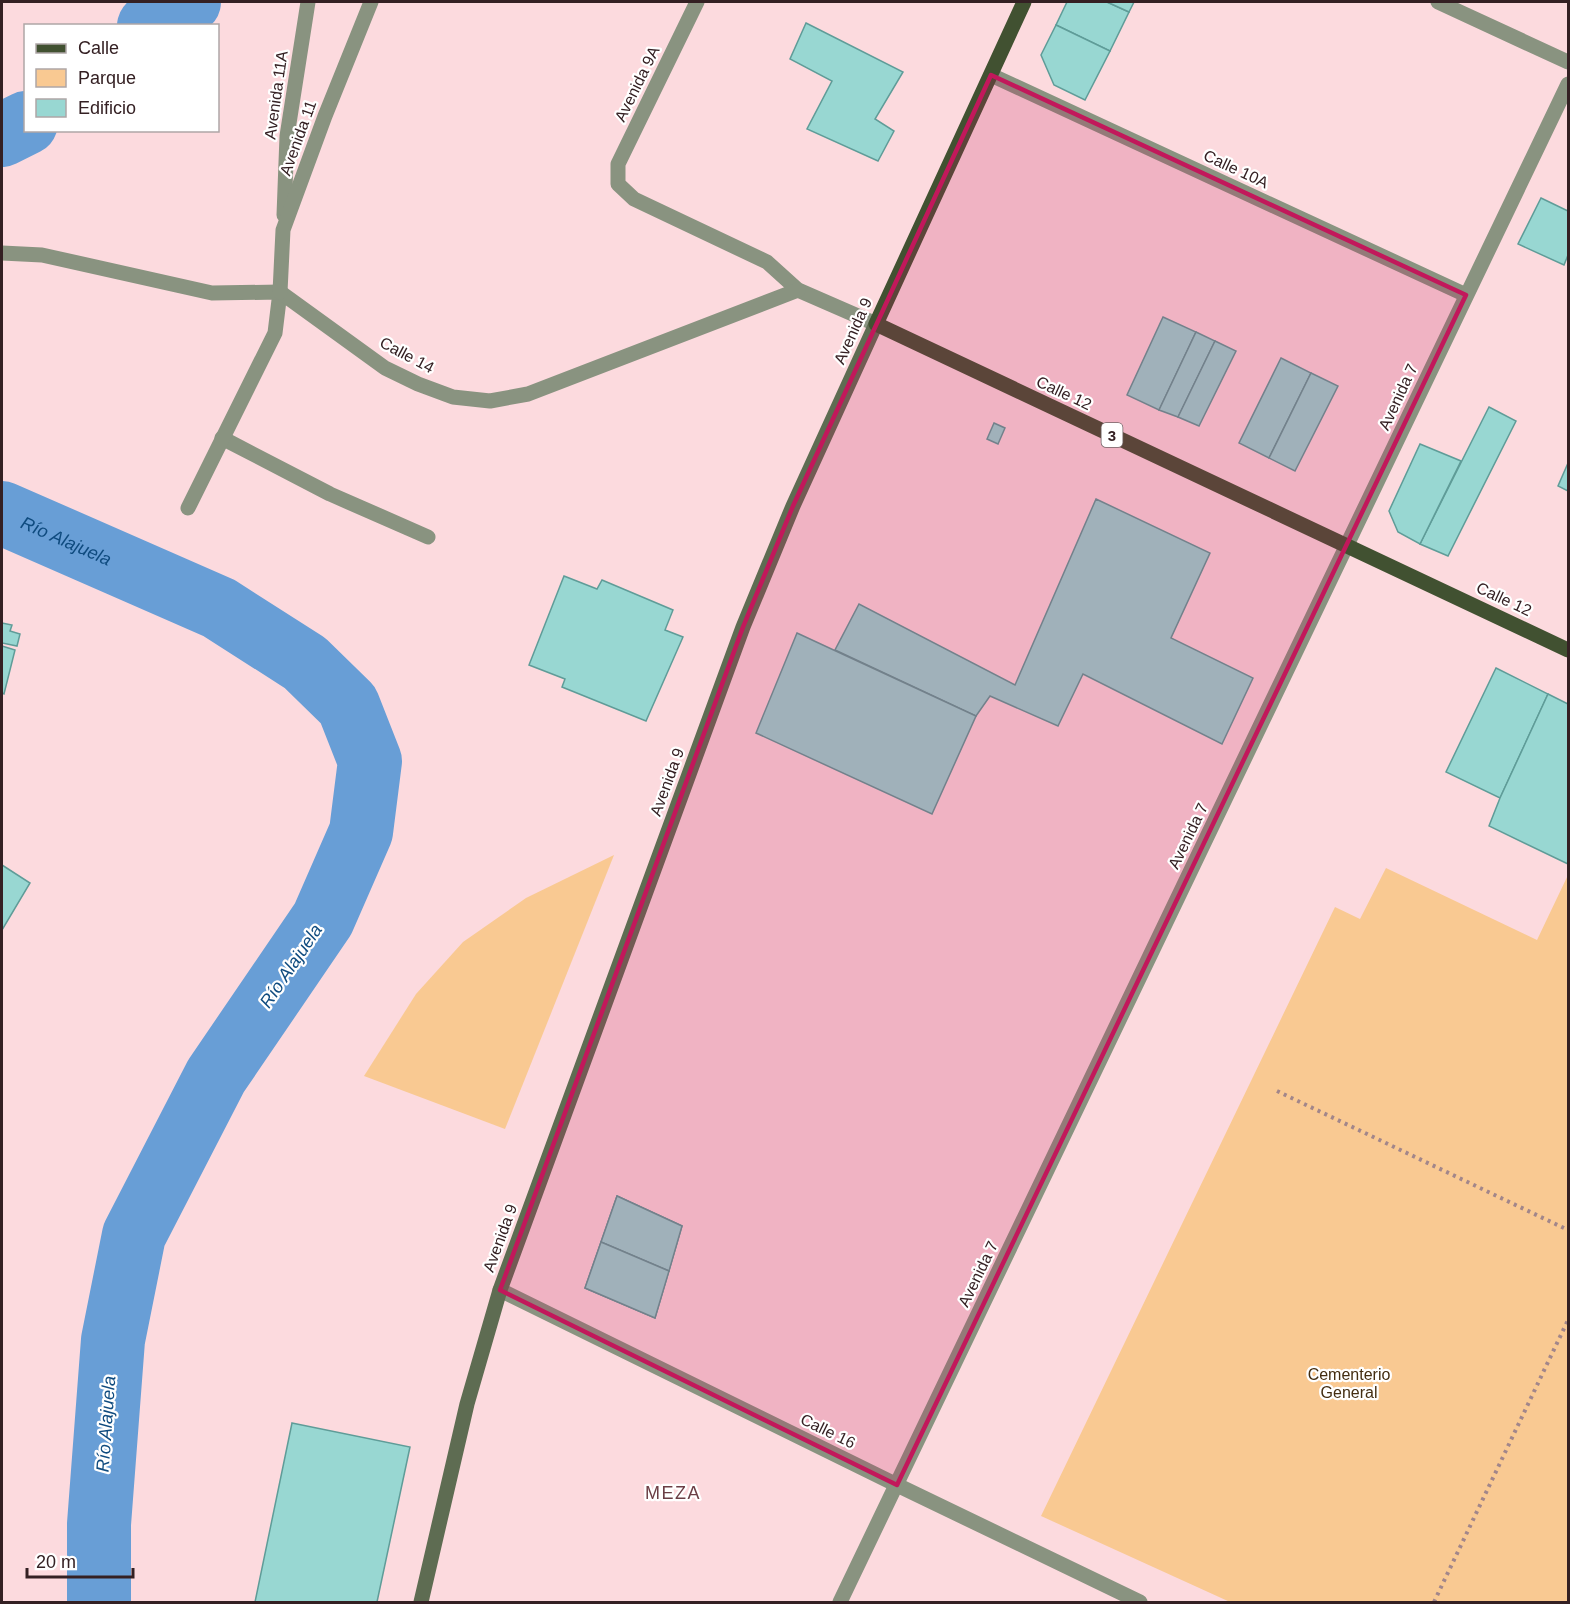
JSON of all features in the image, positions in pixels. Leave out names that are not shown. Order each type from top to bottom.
[{"type":"main road","name":"Avenida 9","points":[[876,324],[1024,2]]},
{"type":"main road","name":"Calle 12","points":[[876,324],[1348,544],[1569,650]]},
{"type":"street","name":"Avenida 11A","points":[[283,230],[287,135],[308,2]]},
{"type":"street","name":"Avenida 11","points":[[188,507],[275,333],[280,292],[283,230],[325,116],[371,2]]},
{"type":"street","name":"Avenida 9A","points":[[618,184],[618,164],[697,2]]},
{"type":"street","points":[[1438,2],[1569,63]]},
{"type":"street","name":"Calle 10A","points":[[991,75],[1467,295]]},
{"type":"street","name":"Avenida 7","points":[[840,1602],[1569,84]]},
{"type":"street","name":"Calle 12","points":[[618,184],[634,198],[767,262],[798,290],[876,324]]},
{"type":"street","points":[[2,253],[42,255],[212,293],[280,292]]},
{"type":"street","name":"Calle 14","points":[[280,292],[385,368],[418,384],[453,396],[490,401],[528,394],[798,290]]},
{"type":"street","name":"Avenida 9","points":[[421,1602],[467,1404],[500,1290],[743,627],[793,506],[876,324]]},
{"type":"street","points":[[222,438],[330,494],[428,537]]},
{"type":"street","name":"Calle 16","points":[[500,1290],[1140,1602]]},
{"type":"path","points":[[1277,1091],[1569,1230]]},
{"type":"path","points":[[1434,1602],[1569,1320]]},
{"type":"highlighted area","points":[[991,75],[1466,295],[897,1485],[500,1290],[743,627],[793,506]]},
{"type":"green space","points":[[614,855],[505,1129],[364,1076],[416,994],[463,942],[526,898]]},
{"type":"green space","name":"Cementerio General","points":[[1386,868],[1537,940],[1568,875],[1568,1602],[1230,1602],[1041,1516],[1335,907],[1360,919]]},
{"type":"building","points":[[1067,2],[1107,2],[1129,12],[1110,51],[1056,25]]},
{"type":"building","points":[[1107,2],[1134,2],[1129,12]]},
{"type":"building","points":[[806,23],[903,72],[875,119],[894,131],[878,161],[807,129],[832,81],[790,59]]},
{"type":"building","points":[[1056,25],[1110,51],[1085,100],[1054,85],[1041,55]]},
{"type":"building","points":[[1541,198],[1568,211],[1568,255],[1564,265],[1518,244]]},
{"type":"building","points":[[1163,317],[1196,332],[1159,410],[1127,395]]},
{"type":"building","points":[[1196,332],[1215,341],[1178,417],[1159,410]]},
{"type":"building","points":[[1215,341],[1236,351],[1199,426],[1178,417]]},
{"type":"building","points":[[1281,358],[1311,373],[1269,458],[1239,443]]},
{"type":"building","points":[[1311,373],[1338,386],[1295,471],[1269,458]]},
{"type":"building","points":[[1489,407],[1516,421],[1448,556],[1420,544]]},
{"type":"building","points":[[994,423],[1005,428],[998,444],[987,439]]},
{"type":"building","points":[[1420,444],[1461,461],[1420,544],[1398,532],[1389,511]]},
{"type":"building","points":[[1568,463],[1568,491],[1558,486]]},
{"type":"building","points":[[1096,499],[1210,553],[1171,638],[1253,678],[1222,744],[1083,674],[1058,726],[990,696],[976,716],[835,650],[859,604],[1015,685]]},
{"type":"building","points":[[564,576],[597,589],[602,580],[673,610],[665,630],[683,637],[646,721],[562,687],[565,679],[529,665]]},
{"type":"building","points":[[2,623],[12,625],[10,631],[20,634],[17,646],[2,643]]},
{"type":"building","points":[[797,633],[976,716],[932,814],[756,733]]},
{"type":"building","points":[[2,646],[15,650],[4,694],[2,693]]},
{"type":"building","points":[[1496,668],[1548,694],[1500,798],[1446,772]]},
{"type":"building","points":[[1548,694],[1568,704],[1568,864],[1489,826]]},
{"type":"building","points":[[2,865],[30,883],[2,930]]},
{"type":"building","points":[[617,1196],[682,1226],[655,1318],[585,1288]]},
{"type":"building","points":[[617,1196],[682,1226],[669,1271],[601,1242]]},
{"type":"building","points":[[601,1242],[669,1271],[655,1318],[585,1288]]},
{"type":"building","points":[[292,1423],[410,1447],[377,1602],[255,1602]]},
{"type":"waterway","name":"Río Alajuela","points":[[152,24],[189,2]]},
{"type":"waterway","name":"Río Alajuela","points":[[2,135],[24,124]]},
{"type":"waterway","name":"Río Alajuela","points":[[2,513],[219,608],[305,663],[348,705],[370,761],[361,832],[323,919],[216,1076],[134,1235],[113,1340],[99,1524],[99,1602]]},
{"type":"district","name":"MEZA","points":[[673,1493]]}]
